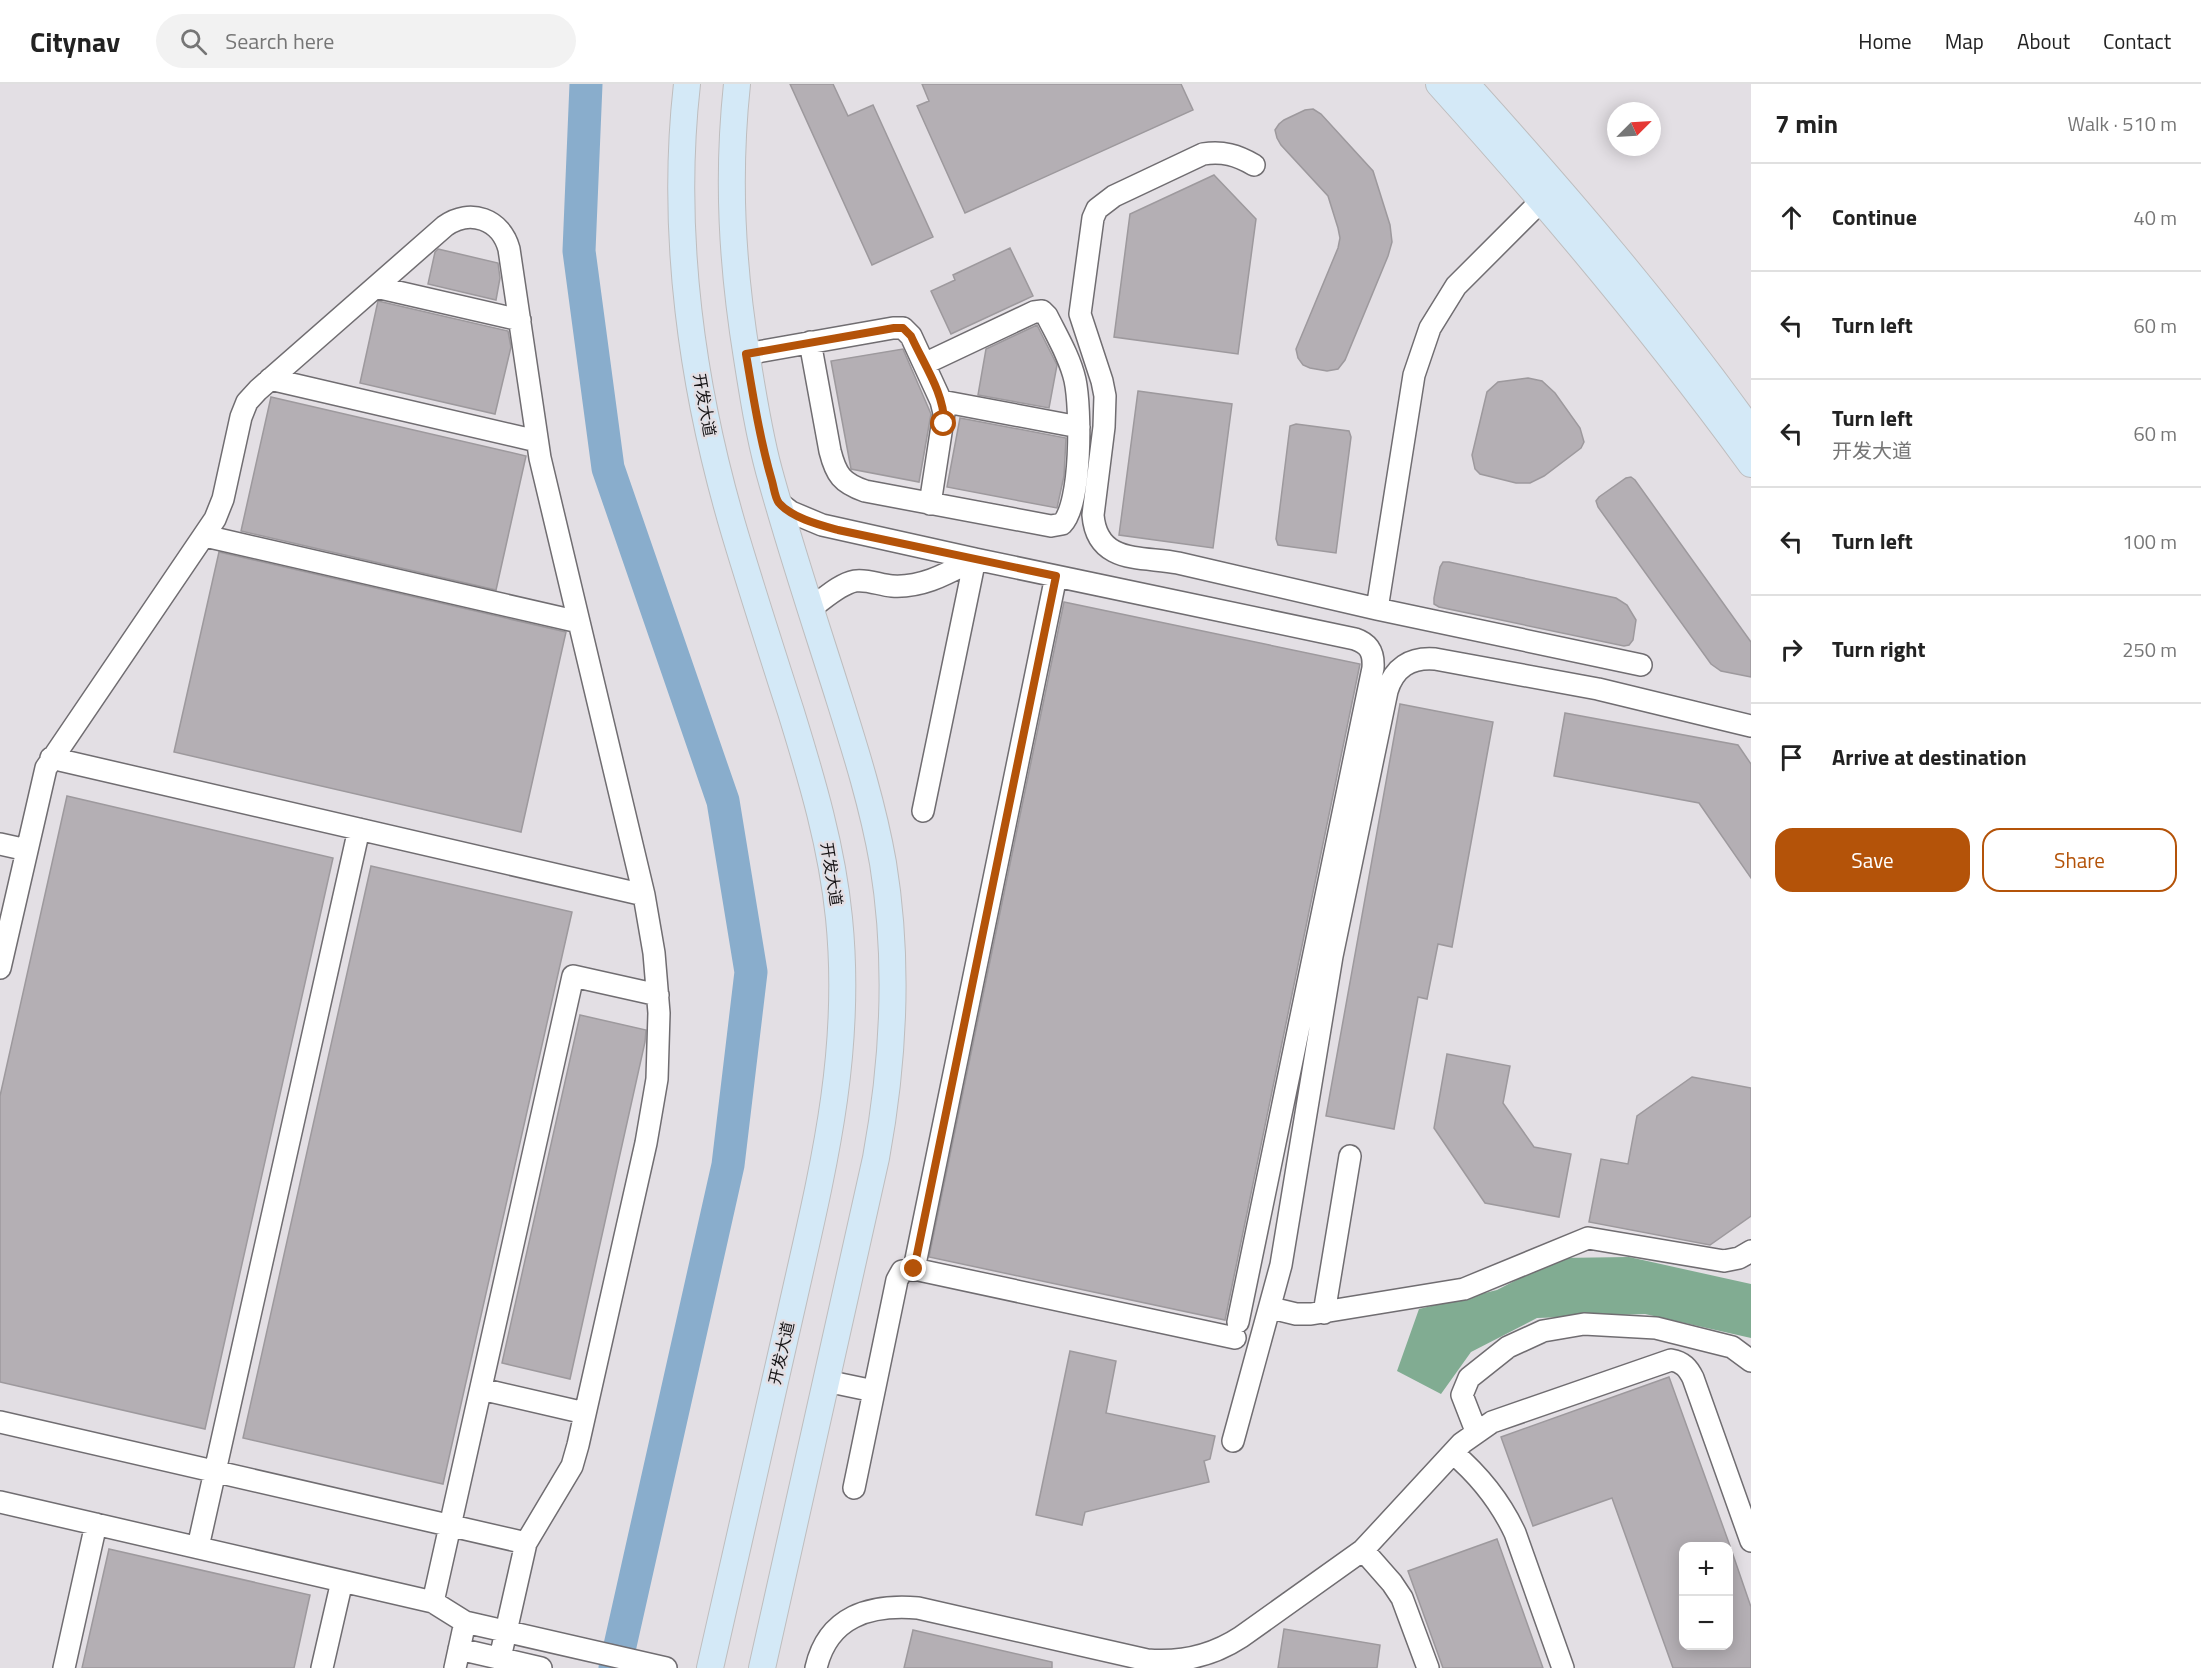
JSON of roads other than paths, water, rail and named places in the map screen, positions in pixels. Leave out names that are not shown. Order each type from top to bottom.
[{"type":"main road","name":"开发大道","points":[[687,84],[681,166],[682,241],[691,325],[708,428],[734,533],[824,825],[835,882],[843,963],[841,1056],[827,1148],[710,1668]]},
{"type":"main road","points":[[737,84],[731,168],[731,218],[734,268],[757,419],[778,502],[873,814],[883,862],[889,912],[893,981],[892,1040],[885,1110],[876,1158],[762,1668]]},
{"type":"main road","points":[[1439,84],[1549,192],[1656,307],[1751,431]]},
{"type":"main road","points":[[1466,84],[1751,464]]},
{"type":"lane","points":[[1254,165],[1235,155],[1203,154],[1114,196],[1098,208],[1093,218],[1080,314],[1105,396],[1104,427],[1093,522],[1100,540],[1120,555],[1167,561],[1377,609],[1641,665]]},
{"type":"lane","points":[[1377,609],[1414,375],[1424,344],[1442,306],[1456,286],[1549,192]]},
{"type":"lane","points":[[0,968],[42,779],[51,758],[215,519],[223,499],[247,402],[270,379],[452,222],[476,217],[498,228],[507,242],[540,458],[644,895],[654,953],[658,995],[657,1079],[646,1143],[585,1413],[572,1466],[526,1543],[500,1659]]},
{"type":"lane","points":[[376,286],[520,320]]},
{"type":"lane","points":[[810,342],[833,466],[841,479],[852,487],[1051,526],[1062,524],[1069,515],[1078,465],[1079,427],[1075,378],[1047,316],[1042,311],[1034,312],[924,364]]},
{"type":"lane","points":[[746,354],[903,328],[911,336],[945,412],[930,504]]},
{"type":"lane","points":[[270,379],[537,441]]},
{"type":"lane","points":[[941,401],[1079,427]]},
{"type":"lane","points":[[778,502],[791,512],[822,525],[1356,639],[1364,642],[1370,648],[1373,658],[1236,1330],[914,1269],[902,1271],[897,1280],[854,1488]]},
{"type":"lane","points":[[205,536],[579,622]]},
{"type":"lane","points":[[811,608],[854,581],[891,586],[921,584],[975,559]]},
{"type":"lane","points":[[923,811],[975,559]]},
{"type":"lane","points":[[914,1269],[1056,576]]},
{"type":"lane","points":[[1233,1441],[1270,1308],[1290,1224],[1332,956],[1387,691],[1395,673],[1409,662],[1435,658],[1598,689],[1751,726]]},
{"type":"lane","points":[[51,758],[644,895]]},
{"type":"lane","points":[[198,1547],[359,829]]},
{"type":"lane","points":[[0,844],[27,850]]},
{"type":"lane","points":[[433,1602],[573,976],[658,995]]},
{"type":"lane","points":[[1324,1313],[1350,1156]]},
{"type":"lane","points":[[1270,1308],[1296,1314],[1324,1313],[1464,1289],[1588,1238],[1724,1261],[1739,1258],[1751,1251]]},
{"type":"lane","points":[[1476,1431],[1462,1395],[1469,1378],[1508,1347],[1543,1331],[1584,1324],[1656,1328],[1732,1347],[1751,1361]]},
{"type":"lane","points":[[816,1668],[823,1646],[841,1624],[866,1611],[899,1606],[918,1608],[1148,1660],[1205,1662],[1363,1550],[1452,1453],[1476,1431],[1492,1422],[1663,1361],[1681,1362],[1693,1378],[1751,1541]]},
{"type":"lane","points":[[826,1381],[874,1391]]},
{"type":"lane","points":[[481,1389],[585,1413]]},
{"type":"lane","points":[[0,1422],[526,1543]]},
{"type":"lane","points":[[1452,1453],[1480,1479],[1506,1514],[1515,1533],[1563,1668]]},
{"type":"lane","points":[[0,1502],[433,1602],[465,1622],[661,1667]]},
{"type":"lane","points":[[64,1668],[96,1524]]},
{"type":"lane","points":[[1363,1550],[1402,1598],[1428,1668]]},
{"type":"lane","points":[[322,1668],[342,1581]]},
{"type":"lane","points":[[465,1622],[457,1659],[500,1659],[541,1668]]},
{"type":"waterway","points":[[586,84],[579,251],[608,468],[723,801],[751,972],[728,1165],[615,1668]]}]
